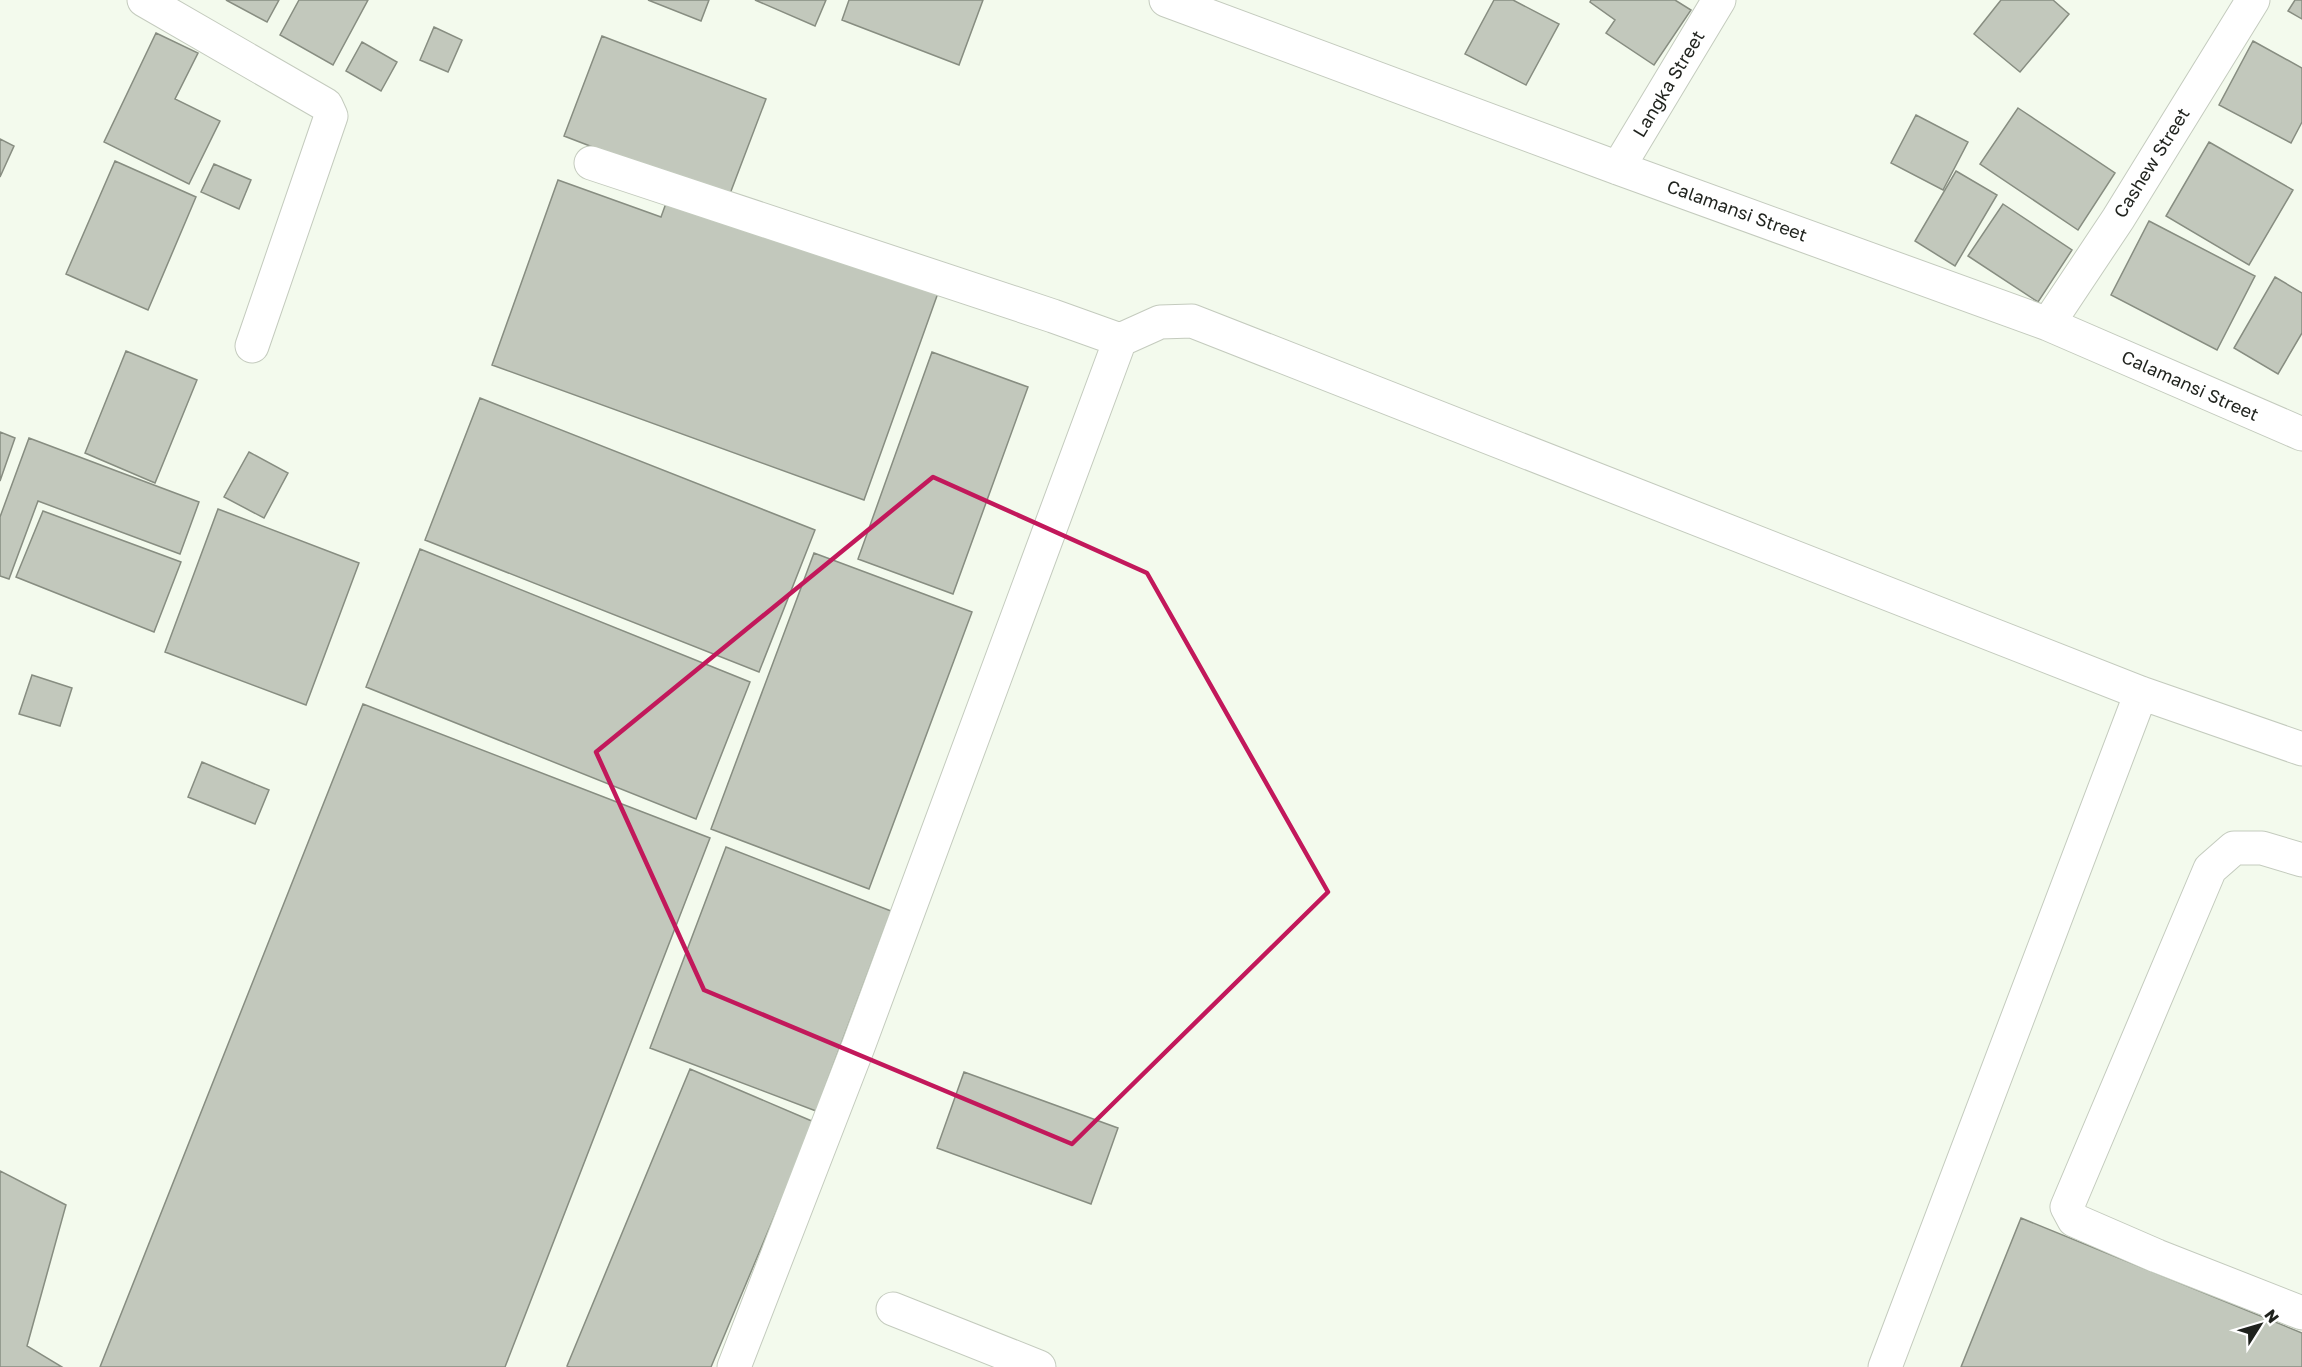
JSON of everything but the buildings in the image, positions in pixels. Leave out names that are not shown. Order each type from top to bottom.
[{"type":"street","points":[[144,0],[326,105],[331,116],[252,346]]},
{"type":"street","name":"Calamansi Street","points":[[1166,0],[1219,9],[1618,168],[2048,324],[2302,435]]},
{"type":"street","name":"Langka Street","points":[[1618,168],[1719,0]]},
{"type":"street","name":"Cashew Street","points":[[2048,324],[2118,219],[2253,0]]},
{"type":"street","points":[[591,163],[1120,340],[1160,322],[1192,321],[2141,693],[2302,749]]},
{"type":"street","points":[[734,1367],[858,1047],[1120,340]]},
{"type":"street","points":[[1885,1367],[2141,693]]},
{"type":"street","points":[[2302,860],[2262,848],[2234,848],[2210,869],[2067,1208],[2074,1220],[2157,1256],[2302,1313]]},
{"type":"street","points":[[893,1309],[1039,1367]]},
{"type":"highlighted area","points":[[933,477],[1147,573],[1328,892],[1072,1144],[704,990],[596,752]]}]
